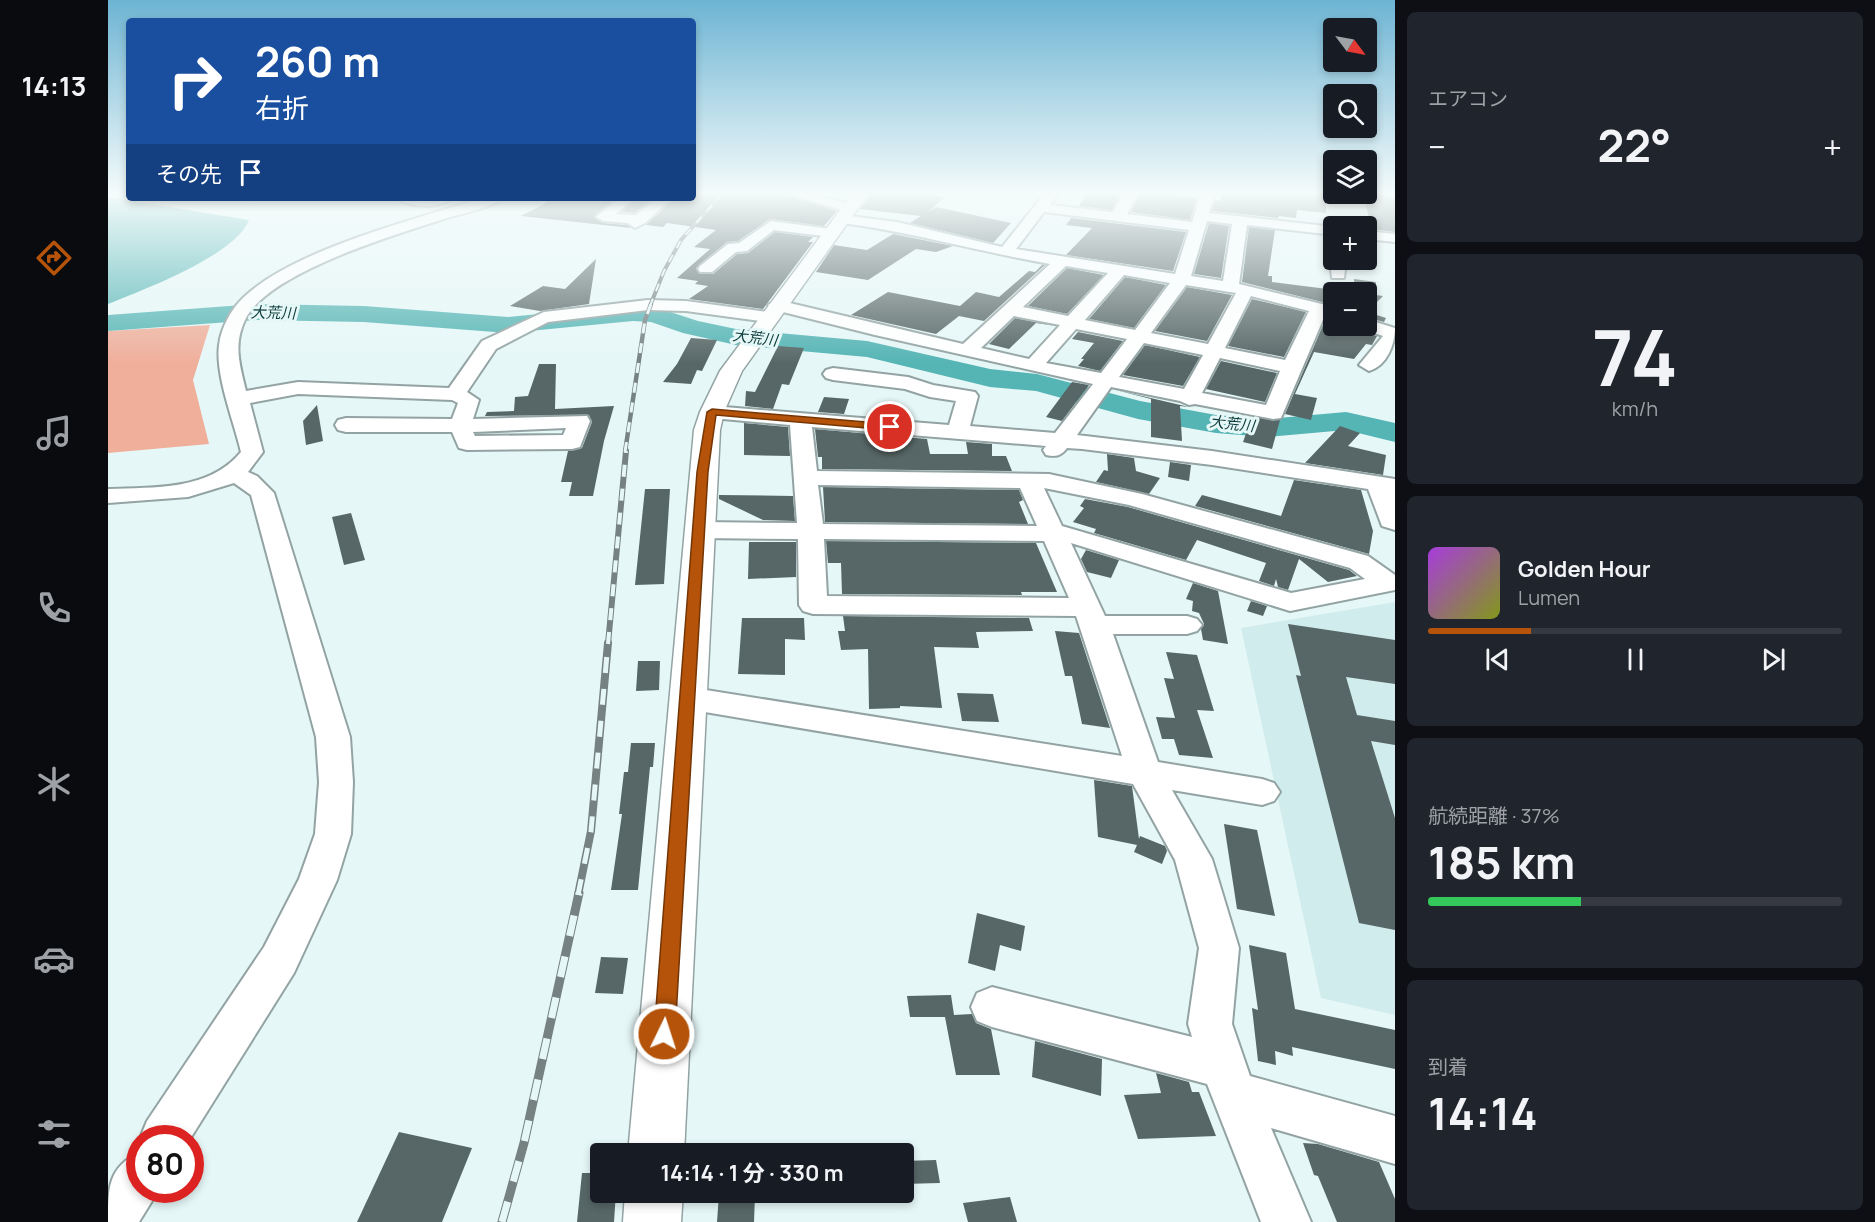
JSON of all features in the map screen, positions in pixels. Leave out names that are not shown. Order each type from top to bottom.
[{"type":"highway","points":[[657,1143],[702,472],[712,412],[731,370],[818,250]]},
{"type":"highway","points":[[652,1222],[653,1203]]},
{"type":"street","points":[[108,496],[173,491],[209,484],[233,474],[244,466],[252,452],[227,349],[234,321],[249,301],[303,268],[353,250]]},
{"type":"street","points":[[706,269],[729,250]]},
{"type":"street","points":[[998,250],[1238,289],[1323,309]]},
{"type":"street","points":[[1028,479],[1062,440],[1141,337],[1182,279],[1191,250]]},
{"type":"street","points":[[1189,399],[1213,351],[1238,289],[1239,250]]},
{"type":"street","points":[[966,351],[1062,261]]},
{"type":"street","points":[[1033,366],[1120,270]]},
{"type":"street","points":[[454,394],[489,345],[544,317],[648,305],[686,306],[762,325],[966,351],[1033,366],[1100,391],[1189,399],[1273,413],[1291,367],[1323,315]]},
{"type":"street","points":[[1010,310],[1291,367]]},
{"type":"street","points":[[1369,365],[1394,334],[1377,328]]},
{"type":"street","points":[[832,374],[908,383],[930,391],[968,396],[958,432]]},
{"type":"street","points":[[239,399],[298,388],[454,394],[469,400],[460,426],[346,425]]},
{"type":"street","points":[[712,412],[1062,440],[1224,460],[1386,485],[1391,521],[1395,522]]},
{"type":"street","points":[[800,420],[811,533],[813,605],[1091,616],[1187,625]]},
{"type":"street","points":[[172,1125],[279,960],[318,880],[333,834],[336,782],[333,737],[262,493],[249,481],[233,474]]},
{"type":"street","points":[[699,530],[1067,534],[1290,602],[1388,583],[1359,562],[1085,487],[1028,479],[805,478]]},
{"type":"street","points":[[1028,479],[1091,616],[1144,772],[1193,859],[1219,948],[1210,1024],[1229,1080],[1286,1222]]},
{"type":"street","points":[[687,698],[1262,792]]},
{"type":"street","points":[[992,1007],[1229,1080],[1395,1140]]},
{"type":"street","points":[[110,1222],[126,1197]]},
{"type":"shaded area","points":[[210,325],[193,380],[209,444],[108,453],[108,331]]},
{"type":"shaded area","points":[[1395,602],[1395,1015],[1321,998],[1241,628]]},
{"type":"water","points":[[108,250],[220,250],[187,270],[108,304]]},
{"type":"building","points":[[709,250],[717,250],[696,268],[700,274],[713,274],[737,254],[748,253],[752,250],[807,250],[763,309],[689,299],[708,286],[695,284],[698,281],[677,278]]},
{"type":"building","points":[[831,250],[914,250],[868,280],[816,272]]},
{"type":"building","points":[[1071,250],[1180,250],[1173,271],[1066,255]]},
{"type":"building","points":[[1201,250],[1225,250],[1221,278],[1194,274]]},
{"type":"building","points":[[1246,250],[1272,250],[1268,276],[1272,276],[1272,282],[1323,288],[1323,302],[1242,282]]},
{"type":"building","points":[[596,259],[589,304],[540,311],[510,306],[543,286],[565,289]]},
{"type":"building","points":[[1045,265],[984,321],[959,316],[936,334],[851,315],[888,292],[960,306],[976,292],[999,297],[1029,271],[1035,272]]},
{"type":"building","points":[[1067,268],[1104,275],[1067,314],[1028,306]]},
{"type":"building","points":[[1125,277],[1166,285],[1134,328],[1089,319]]},
{"type":"building","points":[[1354,279],[1376,282],[1354,282]]},
{"type":"building","points":[[1187,287],[1232,295],[1207,341],[1155,331]]},
{"type":"building","points":[[1252,299],[1306,312],[1284,357],[1228,346]]},
{"type":"building","points":[[1377,315],[1386,318],[1384,322],[1377,320]]},
{"type":"building","points":[[1015,318],[1056,326],[1036,323],[1009,349],[989,344]]},
{"type":"building","points":[[1323,325],[1323,336],[1377,336],[1372,345],[1366,344],[1354,359],[1314,352],[1295,394],[1317,398],[1311,420],[1285,414]]},
{"type":"building","points":[[1078,332],[1123,341],[1100,371],[1078,366],[1094,343],[1072,339]]},
{"type":"building","points":[[691,338],[717,340],[702,371],[697,370],[691,384],[663,382],[677,364]]},
{"type":"building","points":[[1145,345],[1200,357],[1183,386],[1123,375]]},
{"type":"building","points":[[778,346],[804,348],[789,385],[782,384],[773,409],[745,406],[746,391],[755,392]]},
{"type":"building","points":[[1221,361],[1277,373],[1265,402],[1206,389]]},
{"type":"building","points":[[539,364],[556,364],[555,409],[614,406],[593,496],[569,496],[572,482],[561,482],[568,451],[582,448],[592,422],[589,415],[485,416],[487,412],[514,411],[515,397],[528,396]]},
{"type":"building","points":[[1072,382],[1089,385],[1062,421],[1046,417]]},
{"type":"building","points":[[1112,389],[1189,407],[1180,406],[1182,441],[1151,437],[1151,399]]},
{"type":"building","points":[[824,397],[849,399],[844,414],[818,412]]},
{"type":"building","points":[[317,405],[323,441],[306,445],[303,421]]},
{"type":"building","points":[[1252,417],[1280,420],[1272,449],[1243,442]]},
{"type":"building","points":[[744,423],[788,427],[790,456],[744,455]]},
{"type":"building","points":[[1340,426],[1360,433],[1348,446],[1386,455],[1383,475],[1305,463]]},
{"type":"building","points":[[815,429],[927,439],[930,454],[968,454],[966,442],[992,444],[992,456],[1006,456],[1012,471],[822,469],[822,457],[818,457]]},
{"type":"building","points":[[1107,454],[1134,458],[1136,471],[1160,478],[1149,494],[1096,482],[1104,470],[1108,471]]},
{"type":"building","points":[[1170,462],[1191,465],[1189,481],[1168,477]]},
{"type":"building","points":[[1294,480],[1361,490],[1373,531],[1369,554],[1195,506],[1202,495],[1281,516]]},
{"type":"building","points":[[823,487],[1019,490],[1023,500],[1019,502],[1028,524],[825,522]]},
{"type":"building","points":[[645,489],[670,489],[664,584],[635,585]]},
{"type":"building","points":[[719,495],[793,496],[795,521],[763,520],[719,499]]},
{"type":"building","points":[[1085,499],[1128,507],[1349,570],[1357,576],[1328,582],[1299,559],[1288,590],[1278,587],[1276,579],[1274,586],[1259,581],[1266,563],[1197,540],[1186,560],[1094,533],[1096,529],[1073,522],[1084,508],[1080,506]]},
{"type":"building","points":[[351,513],[365,560],[344,565],[332,517]]},
{"type":"building","points":[[826,541],[1036,543],[1057,592],[1021,592],[1022,595],[842,594],[841,563],[828,563]]},
{"type":"building","points":[[749,542],[796,542],[796,577],[748,579]]},
{"type":"building","points":[[1086,550],[1119,560],[1111,578],[1087,572],[1081,559]]},
{"type":"building","points":[[1193,583],[1218,591],[1228,644],[1203,640],[1201,629],[1204,624],[1199,613],[1192,611],[1193,601],[1186,599]]},
{"type":"building","points":[[1251,601],[1267,606],[1263,616],[1247,611]]},
{"type":"building","points":[[843,616],[1029,618],[1033,631],[976,632],[979,648],[934,647],[942,708],[900,706],[900,708],[869,709],[868,649],[841,650],[838,631],[845,631]]},
{"type":"building","points":[[742,618],[804,618],[805,640],[785,639],[785,675],[738,674]]},
{"type":"building","points":[[1288,624],[1395,640],[1395,684],[1346,677],[1357,715],[1395,721],[1395,745],[1371,741],[1395,818],[1395,930],[1359,923],[1296,675],[1301,676]]},
{"type":"building","points":[[1055,631],[1079,633],[1110,728],[1082,724],[1072,676],[1065,676]]},
{"type":"building","points":[[1166,652],[1197,655],[1214,711],[1197,710],[1213,758],[1179,755],[1174,739],[1162,739],[1156,717],[1175,718],[1164,678],[1174,679]]},
{"type":"building","points":[[638,661],[660,661],[659,690],[636,691]]},
{"type":"building","points":[[957,693],[993,694],[999,722],[962,721]]},
{"type":"building","points":[[631,743],[655,743],[653,767],[650,767],[638,890],[611,890],[622,814],[619,814],[624,772],[628,772]]},
{"type":"building","points":[[1094,780],[1132,786],[1139,839],[1140,836],[1165,846],[1167,851],[1162,864],[1134,852],[1137,845],[1098,837]]},
{"type":"building","points":[[1224,824],[1257,830],[1275,916],[1237,909]]},
{"type":"building","points":[[977,913],[1025,926],[1021,951],[1000,945],[995,971],[968,963]]},
{"type":"building","points":[[1249,945],[1286,953],[1295,1009],[1395,1030],[1395,1069],[1292,1047],[1293,1056],[1275,1051],[1276,1065],[1258,1061],[1252,1008],[1258,1010]]},
{"type":"building","points":[[601,957],[628,958],[623,994],[595,993]]},
{"type":"building","points":[[951,995],[954,1015],[972,1014],[976,1023],[991,1029],[1000,1075],[956,1075],[945,1017],[910,1017],[907,996]]},
{"type":"building","points":[[1035,1041],[1102,1059],[1101,1096],[1032,1077]]},
{"type":"building","points":[[1156,1073],[1189,1082],[1192,1092],[1199,1092],[1216,1136],[1138,1139],[1124,1095],[1161,1093]]},
{"type":"building","points":[[399,1132],[472,1148],[442,1222],[357,1222]]},
{"type":"building","points":[[1303,1143],[1318,1144],[1379,1162],[1395,1199],[1395,1222],[1337,1222],[1318,1176],[1314,1175]]},
{"type":"building","points":[[936,1160],[940,1183],[914,1184],[914,1161]]},
{"type":"building","points":[[582,1173],[590,1173],[590,1203],[615,1203],[614,1222],[577,1222]]},
{"type":"building","points":[[1010,1197],[1017,1222],[968,1222],[963,1203]]},
{"type":"building","points":[[718,1203],[755,1203],[754,1222],[717,1222]]},
{"type":"waterway","name":"大荒川","points":[[108,323],[257,312],[364,314],[508,325],[633,313],[655,315],[692,328],[736,337],[867,349],[990,378],[1037,383],[1138,410],[1216,424],[1266,428],[1346,421],[1395,433]]},
{"type":"railway","points":[[650,306],[676,250]]},
{"type":"railway","points":[[625,452],[645,320],[651,304]]},
{"type":"railway","points":[[608,644],[626,451]]},
{"type":"railway","points":[[578,895],[591,831],[608,643]]},
{"type":"railway","points":[[502,1222],[524,1143],[579,893]]},
{"type":"route","points":[[664,1034],[702,472],[707,430],[712,412],[890,427]]}]
